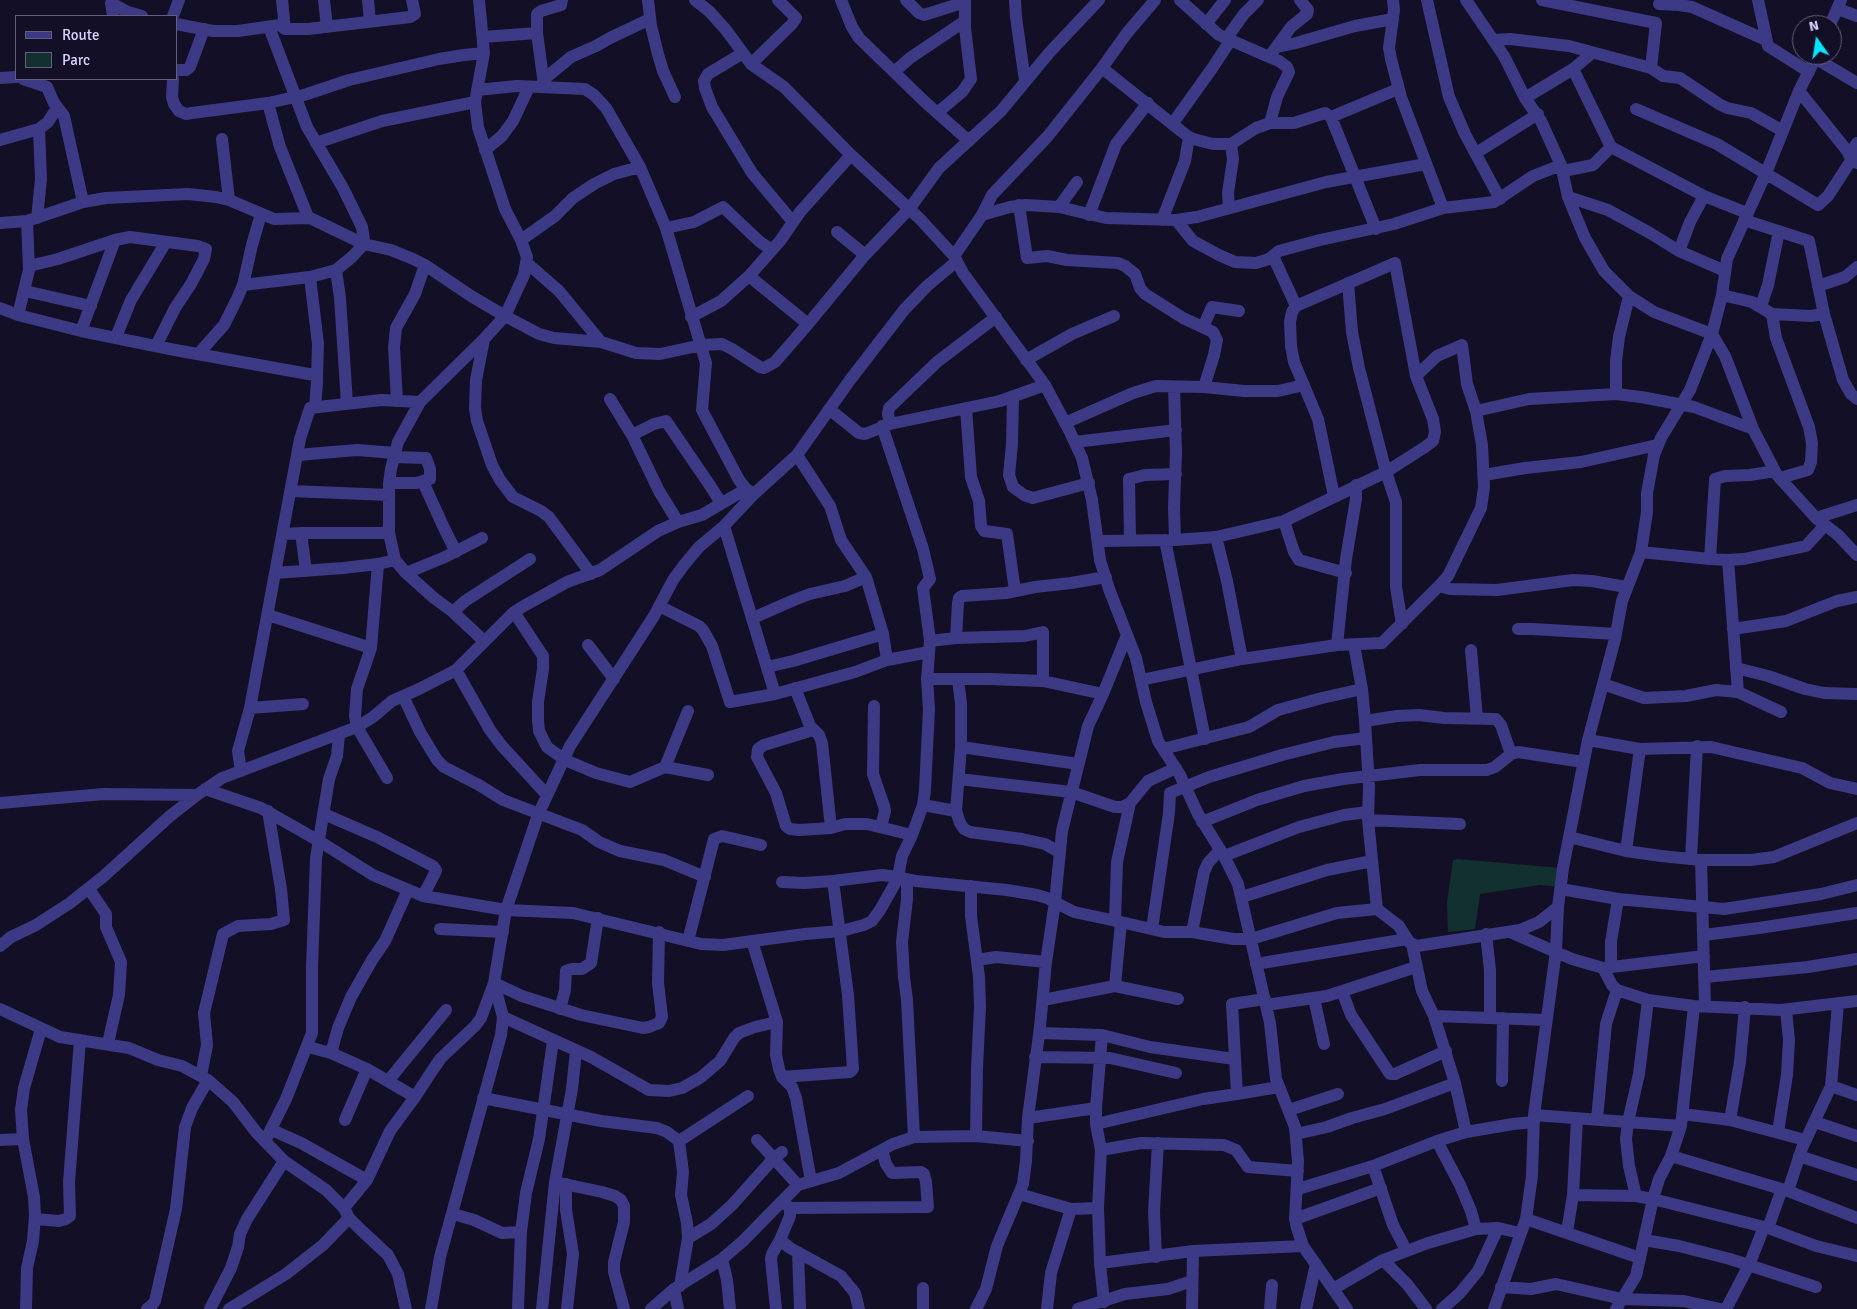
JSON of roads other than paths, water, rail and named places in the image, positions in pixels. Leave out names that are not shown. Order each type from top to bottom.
[{"type":"street","points":[[173,15],[179,0]]},
{"type":"street","points":[[282,0],[285,29]]},
{"type":"street","points":[[324,0],[327,27]]},
{"type":"street","points":[[368,0],[370,21]]},
{"type":"street","points":[[178,24],[204,30],[238,31],[280,25],[285,29],[308,30],[413,16],[415,14],[412,0]]},
{"type":"street","points":[[479,0],[484,53],[476,96],[478,127],[505,209],[522,240],[527,263],[524,275],[505,316],[420,402],[402,431],[394,455],[389,489],[389,533],[395,560],[434,598],[453,612],[484,641]]},
{"type":"street","points":[[544,84],[537,14],[561,5],[562,0]]},
{"type":"street","points":[[648,0],[650,19],[661,63],[675,97]]},
{"type":"street","points":[[695,0],[710,12],[726,30],[751,64],[784,87],[851,156],[910,208],[955,259],[963,273],[1045,385],[1075,442],[1089,484],[1100,560],[1127,634],[1152,722],[1163,749],[1186,786],[1202,822],[1234,874],[1242,897],[1271,1030],[1274,1068],[1296,1134],[1298,1189],[1295,1219],[1303,1246],[1347,1309]]},
{"type":"street","points":[[751,64],[795,20],[795,16],[778,0]]},
{"type":"street","points":[[841,0],[855,33],[937,113],[969,141]]},
{"type":"street","points":[[906,0],[919,13],[924,15],[965,1],[965,21],[971,71],[970,82],[962,92],[937,113]]},
{"type":"street","points":[[1015,0],[1025,81]]},
{"type":"street","points":[[0,223],[32,219],[84,202],[115,197],[188,194],[216,197],[229,200],[277,220],[308,217],[316,219],[364,244],[391,250],[425,265],[471,296],[539,334],[554,338],[601,342],[636,354],[651,354],[702,345],[722,344],[764,368],[775,362],[865,255],[910,208],[939,168],[1000,111],[1099,0]]},
{"type":"street","points":[[229,1309],[286,1274],[323,1245],[347,1213],[367,1180],[390,1131],[441,1058],[481,1018],[494,984],[506,910],[538,815],[570,746],[614,679],[673,580],[699,547],[724,526],[750,492],[797,455],[904,310],[955,259],[992,195],[1048,136],[1102,68],[1127,32],[1155,0]]},
{"type":"street","points":[[1180,0],[1206,24],[1228,40],[1249,47],[1287,67],[1289,72],[1277,97],[1270,123]]},
{"type":"street","points":[[1206,24],[1225,0]]},
{"type":"street","points":[[1173,123],[1213,67],[1244,14],[1258,0]]},
{"type":"street","points":[[1269,57],[1291,28],[1308,14],[1308,10],[1300,0]]},
{"type":"street","points":[[1394,0],[1389,48],[1398,89],[1443,208]]},
{"type":"street","points":[[1427,0],[1449,97],[1455,113],[1500,198]]},
{"type":"street","points":[[1542,0],[1577,3],[1656,23]]},
{"type":"street","points":[[1758,0],[1766,40],[1770,48],[1809,72]]},
{"type":"street","points":[[111,1],[113,15]]},
{"type":"street","points":[[111,1],[128,12],[138,15]]},
{"type":"street","points":[[1469,1],[1504,56],[1525,98],[1538,114],[1562,168],[1568,197],[1584,238],[1604,271],[1629,296],[1660,315],[1712,334],[1725,356],[1753,428],[1777,475],[1820,521],[1838,535],[1857,554]]},
{"type":"street","points":[[1651,68],[1659,2],[1692,7],[1766,40]]},
{"type":"street","points":[[1839,5],[1857,16]]},
{"type":"street","points":[[544,84],[571,57],[650,19]]},
{"type":"street","points":[[1277,46],[1296,44],[1355,26],[1393,19]]},
{"type":"street","points":[[894,72],[919,52],[965,21]]},
{"type":"street","points":[[244,285],[310,277],[336,270],[364,244],[364,232],[352,206],[307,127],[269,27]]},
{"type":"street","points":[[178,70],[186,70],[190,67],[204,30]]},
{"type":"street","points":[[483,37],[538,33]]},
{"type":"street","points":[[1493,40],[1510,39],[1558,45],[1651,68],[1663,76],[1680,78],[1705,96],[1727,108],[1751,113],[1783,131]]},
{"type":"street","points":[[173,80],[172,101],[179,111],[186,114],[268,103],[296,97],[349,80],[438,59],[464,54],[484,53]]},
{"type":"street","points":[[742,53],[708,74],[704,81],[705,88],[712,107],[752,173],[793,222]]},
{"type":"street","points":[[1525,98],[1573,69],[1591,54]]},
{"type":"street","points":[[1494,1309],[1526,1219],[1532,1176],[1534,1119],[1556,951],[1558,907],[1569,837],[1583,762],[1616,634],[1622,601],[1641,552],[1652,463],[1657,445],[1682,404],[1712,334],[1722,295],[1727,258],[1812,65]]},
{"type":"street","points":[[1829,65],[1857,83]]},
{"type":"street","points":[[1102,68],[1190,137],[1214,144],[1231,144],[1256,128],[1270,123],[1294,123],[1325,113],[1331,117],[1376,229]]},
{"type":"street","points":[[1573,69],[1611,147],[1745,216],[1779,232],[1809,241],[1824,314],[1843,380],[1857,400]]},
{"type":"street","points":[[0,78],[15,77]]},
{"type":"street","points":[[25,80],[47,87],[57,108],[64,116],[84,202]]},
{"type":"street","points":[[316,143],[382,121],[476,96],[544,84],[585,89],[594,95],[606,108],[640,167],[666,228],[706,363],[702,410],[750,492]]},
{"type":"street","points":[[485,150],[507,130],[529,87]]},
{"type":"street","points":[[1331,117],[1398,89]]},
{"type":"street","points":[[1800,91],[1853,159]]},
{"type":"street","points":[[268,103],[276,136],[308,217]]},
{"type":"street","points":[[1088,215],[1116,144],[1148,103]]},
{"type":"street","points":[[0,140],[39,129],[48,122],[57,108]]},
{"type":"street","points":[[1636,109],[1717,144],[1818,205],[1828,196],[1853,159],[1857,143]]},
{"type":"street","points":[[1476,153],[1538,114]]},
{"type":"street","points":[[18,315],[25,291],[29,266],[32,219],[42,179],[39,129]]},
{"type":"street","points":[[1162,220],[1185,161],[1190,137]]},
{"type":"street","points":[[222,139],[229,200]]},
{"type":"street","points":[[1229,208],[1228,193],[1233,159],[1231,144]]},
{"type":"street","points":[[1176,220],[1193,240],[1235,262],[1261,263],[1269,260],[1277,252],[1296,246],[1376,229],[1443,208],[1487,204],[1500,198],[1540,172],[1593,165],[1611,147]]},
{"type":"street","points":[[692,317],[721,301],[749,276],[851,156]]},
{"type":"street","points":[[982,215],[1019,205],[1059,208],[1106,218],[1176,220],[1197,217],[1326,182],[1426,164]]},
{"type":"street","points":[[522,240],[594,184],[609,176],[640,167]]},
{"type":"street","points":[[1059,208],[1077,182]]},
{"type":"street","points":[[1679,251],[1690,222],[1704,196]]},
{"type":"street","points":[[1568,197],[1608,210],[1650,232],[1679,251],[1725,271]]},
{"type":"street","points":[[1019,205],[1027,258],[1047,256],[1067,260],[1118,263],[1135,274],[1140,288],[1145,294],[1183,318],[1213,332],[1217,340],[1204,387]]},
{"type":"street","points":[[666,228],[694,222],[724,207],[743,227],[772,250]]},
{"type":"street","points":[[199,353],[224,326],[244,285],[252,245],[261,214]]},
{"type":"street","points":[[837,232],[865,255]]},
{"type":"street","points":[[1761,306],[1768,285],[1779,232]]},
{"type":"street","points":[[29,266],[58,259],[114,240],[135,237],[205,248],[207,250],[191,284],[172,314],[156,346]]},
{"type":"street","points":[[81,331],[114,240]]},
{"type":"street","points":[[116,337],[131,300],[166,242]]},
{"type":"street","points":[[1273,256],[1296,306]]},
{"type":"street","points":[[527,263],[559,290],[601,342]]},
{"type":"street","points":[[1098,541],[1170,540],[1216,536],[1284,521],[1386,472],[1425,447],[1435,437],[1435,426],[1416,376],[1395,263],[1296,306],[1292,312],[1290,322],[1294,362],[1318,418],[1334,496]]},
{"type":"street","points":[[397,401],[394,347],[396,328],[415,294],[425,265]]},
{"type":"street","points":[[1818,286],[1845,276],[1857,267]]},
{"type":"street","points":[[336,270],[340,298],[346,403]]},
{"type":"street","points":[[749,276],[808,324]]},
{"type":"street","points":[[310,277],[318,344],[315,407]]},
{"type":"street","points":[[1348,283],[1355,347],[1386,472],[1397,506],[1396,587],[1402,624]]},
{"type":"street","points":[[25,291],[91,306]]},
{"type":"street","points":[[1722,295],[1761,306],[1772,314],[1811,316],[1824,314]]},
{"type":"street","points":[[1616,394],[1618,337],[1629,296]]},
{"type":"street","points":[[1203,327],[1212,307],[1239,311]]},
{"type":"street","points":[[0,308],[18,315],[81,331],[317,377]]},
{"type":"street","points":[[1710,559],[1715,479],[1725,476],[1777,475],[1808,470],[1811,462],[1812,444],[1809,427],[1776,338],[1772,314]]},
{"type":"street","points":[[1026,360],[1072,334],[1114,316]]},
{"type":"street","points":[[914,1137],[902,942],[907,899],[902,878],[902,856],[923,805],[929,709],[927,679],[929,646],[923,588],[924,584],[929,581],[929,575],[886,425],[889,408],[937,362],[996,317]]},
{"type":"street","points":[[484,338],[476,380],[475,408],[477,421],[492,465],[500,480],[513,497],[549,517],[591,574]]},
{"type":"street","points":[[1141,680],[1242,659],[1337,644],[1382,643],[1439,586],[1448,576],[1481,508],[1484,475],[1482,445],[1476,411],[1468,384],[1462,345],[1448,350],[1435,358],[1416,376]]},
{"type":"street","points":[[830,409],[861,434],[866,434],[886,425],[966,408],[1013,396],[1045,385]]},
{"type":"street","points":[[1065,423],[1156,386],[1278,391],[1304,385]]},
{"type":"street","points":[[1174,388],[1176,474],[1170,540],[1205,739]]},
{"type":"street","points":[[1476,411],[1529,399],[1616,394],[1682,404],[1753,428]]},
{"type":"street","points":[[1013,396],[1009,475],[1011,485],[1020,493],[1033,498],[1089,484]]},
{"type":"street","points":[[610,399],[632,435],[659,490],[678,522]]},
{"type":"street","points":[[241,771],[238,750],[250,708],[298,453],[310,408],[346,403],[420,402]]},
{"type":"street","points":[[966,408],[971,476],[978,501],[981,526],[984,531],[1007,534],[1015,591]]},
{"type":"street","points":[[632,435],[654,424],[666,421],[721,503]]},
{"type":"street","points":[[1075,442],[1176,430]]},
{"type":"street","points":[[1484,475],[1581,462],[1657,445]]},
{"type":"street","points":[[291,491],[389,489],[430,479],[427,458],[357,450],[302,455],[298,453]]},
{"type":"street","points":[[797,455],[830,506],[843,543],[866,577],[883,634],[887,660]]},
{"type":"street","points":[[1130,540],[1128,478],[1145,475],[1176,474]]},
{"type":"street","points":[[423,482],[456,552]]},
{"type":"street","points":[[1337,644],[1346,559],[1356,499],[1356,485]]},
{"type":"street","points":[[2,939],[55,914],[89,889],[170,816],[222,778],[357,727],[372,718],[388,703],[456,670],[514,612],[567,582],[606,567],[658,531],[678,522],[702,515],[721,503],[750,492]]},
{"type":"street","points":[[1641,552],[1728,560],[1806,546],[1820,521],[1857,505]]},
{"type":"street","points":[[1284,521],[1294,552],[1299,560],[1346,573]]},
{"type":"street","points":[[724,526],[776,694]]},
{"type":"street","points":[[302,533],[306,570]]},
{"type":"street","points":[[283,534],[389,533]]},
{"type":"street","points":[[1216,536],[1228,581],[1242,659]]},
{"type":"street","points":[[406,572],[456,552],[482,538]]},
{"type":"street","points":[[453,612],[465,601],[530,559]]},
{"type":"street","points":[[275,573],[378,564],[395,560]]},
{"type":"street","points":[[1728,560],[1738,692]]},
{"type":"street","points":[[378,564],[371,648],[357,689],[354,709],[357,727],[387,778]]},
{"type":"street","points":[[752,618],[794,600],[845,586],[866,577]]},
{"type":"street","points":[[956,638],[956,616],[960,597],[965,595],[995,594],[1035,586],[1072,583],[1106,577]]},
{"type":"street","points":[[1439,586],[1450,589],[1497,590],[1573,580],[1626,587]]},
{"type":"street","points":[[1733,629],[1786,621],[1837,601],[1857,597]]},
{"type":"street","points":[[659,606],[699,626],[703,630],[712,646],[729,701],[776,694],[855,672],[956,638],[1016,636],[1043,632],[1043,681]]},
{"type":"street","points":[[514,612],[543,656],[543,676],[538,702],[539,731],[548,747],[565,760],[596,773],[630,782],[665,767],[708,775]]},
{"type":"street","points":[[268,615],[371,648]]},
{"type":"street","points":[[1518,630],[1533,629],[1616,634]]},
{"type":"street","points":[[767,667],[883,634]]},
{"type":"street","points":[[976,1309],[986,1289],[998,1246],[1020,1194],[1026,1161],[1028,1118],[1035,1057],[1040,1033],[1059,852],[1071,792],[1088,726],[1104,694],[1127,634]]},
{"type":"street","points":[[588,644],[614,679]]},
{"type":"street","points":[[1354,645],[1362,689],[1365,721],[1368,816],[1377,908],[1399,926],[1409,942],[1422,991],[1434,1016],[1446,1051],[1466,1132]]},
{"type":"street","points":[[1471,650],[1477,718]]},
{"type":"street","points":[[1736,668],[1768,676],[1805,689],[1824,693],[1857,694]]},
{"type":"street","points":[[456,670],[490,730],[502,746],[547,795]]},
{"type":"street","points":[[927,679],[1043,681],[1104,694]]},
{"type":"street","points":[[958,679],[961,704],[961,747],[956,811],[960,823],[964,829],[970,832],[1045,844],[1059,852]]},
{"type":"street","points":[[1603,684],[1644,698],[1686,696],[1716,690],[1738,692],[1781,712]]},
{"type":"street","points":[[795,688],[813,730],[819,735],[822,743],[831,828]]},
{"type":"street","points":[[1163,749],[1249,727],[1278,710],[1362,689]]},
{"type":"street","points":[[403,696],[420,732],[440,764],[503,800],[538,815],[582,830],[599,842],[620,851],[664,860],[705,877]]},
{"type":"street","points":[[250,708],[303,704]]},
{"type":"street","points":[[874,706],[872,774],[885,811],[881,827]]},
{"type":"street","points":[[665,767],[688,711]]},
{"type":"street","points":[[1365,721],[1408,715],[1496,719],[1499,722],[1511,754]]},
{"type":"street","points":[[813,730],[764,745],[758,749],[757,757],[776,793],[786,826],[790,829],[799,830],[831,828],[844,824],[867,824],[912,835]]},
{"type":"street","points":[[265,1141],[272,1130],[308,1047],[312,1033],[314,891],[319,841],[329,779],[337,756],[338,735]]},
{"type":"street","points":[[1152,929],[1171,792],[1209,777],[1296,751],[1334,742],[1366,738]]},
{"type":"street","points":[[1588,740],[1640,749],[1711,747],[1802,768],[1830,783],[1857,789]]},
{"type":"street","points":[[1619,1304],[1633,1284],[1653,1199],[1659,1179],[1671,1156],[1682,1120],[1705,977],[1703,907],[1696,859],[1697,746]]},
{"type":"street","points":[[961,747],[1078,764]]},
{"type":"street","points":[[1626,851],[1640,749]]},
{"type":"street","points":[[1202,822],[1257,800],[1304,786],[1420,770],[1486,770],[1495,767],[1511,754],[1524,752],[1583,762]]},
{"type":"street","points":[[959,779],[1071,792],[1098,803],[1122,807],[1130,803],[1148,781],[1176,768]]},
{"type":"street","points":[[0,803],[104,794],[201,792],[250,803],[319,841],[360,868],[423,896],[506,910],[573,913],[659,932],[688,941],[723,945],[841,931],[864,925],[872,921],[902,878]]},
{"type":"street","points":[[1115,986],[1118,922],[1117,862],[1130,803]]},
{"type":"street","points":[[923,805],[956,811]]},
{"type":"street","points":[[147,1309],[154,1301],[176,1209],[185,1127],[204,1078],[207,1045],[204,1013],[224,934],[238,926],[271,924],[284,920],[281,889],[268,812]]},
{"type":"street","points":[[324,814],[377,837],[433,866],[435,873],[423,896]]},
{"type":"street","points":[[1192,932],[1204,872],[1208,863],[1222,853],[1299,827],[1344,815],[1460,824]]},
{"type":"street","points":[[1569,837],[1626,851],[1696,859],[1751,860],[1774,857],[1857,823]]},
{"type":"street","points":[[688,941],[714,839],[718,836],[760,845]]},
{"type":"street","points":[[1242,897],[1319,872],[1372,861]]},
{"type":"street","points":[[782,882],[834,881],[882,876],[971,886],[1037,895],[1074,912],[1164,932],[1192,932],[1233,939],[1251,939],[1337,913],[1377,908]]},
{"type":"street","points":[[782,1076],[850,1072],[853,1069],[848,995],[834,881]]},
{"type":"street","points":[[1561,889],[1618,899],[1724,909],[1821,894],[1857,885]]},
{"type":"street","points":[[971,886],[971,916],[977,960],[980,1006],[976,1136]]},
{"type":"street","points":[[89,889],[106,914],[106,926],[121,962],[119,994],[108,1044]]},
{"type":"street","points":[[331,1053],[338,1028],[351,997],[385,941],[408,890]]},
{"type":"street","points":[[1618,899],[1607,968],[1612,985],[1617,990],[1648,1000],[1700,1006],[1786,1010],[1857,1001]]},
{"type":"street","points":[[1256,964],[1409,942],[1423,945],[1486,934],[1510,932],[1531,926],[1558,907]]},
{"type":"street","points":[[1704,935],[1857,913]]},
{"type":"street","points":[[560,1009],[565,990],[566,971],[572,968],[582,969],[591,963],[598,918]]},
{"type":"street","points":[[440,929],[503,932]]},
{"type":"street","points":[[494,984],[560,1009],[650,1028],[659,1023],[662,1016],[658,982],[659,932]]},
{"type":"street","points":[[1510,932],[1572,959],[1607,968],[1704,956]]},
{"type":"street","points":[[1486,934],[1497,1018],[1502,1081]]},
{"type":"street","points":[[752,941],[777,1022],[776,1055],[779,1069],[782,1076],[792,1087],[796,1098],[811,1181]]},
{"type":"street","points":[[977,960],[996,957],[1046,962]]},
{"type":"street","points":[[1705,977],[1818,966],[1857,959]]},
{"type":"street","points":[[1237,1094],[1232,1004],[1234,1002],[1265,1002],[1314,998],[1342,991],[1416,966]]},
{"type":"street","points":[[430,1309],[440,1257],[501,1034],[503,1017],[494,984]]},
{"type":"street","points":[[1043,1000],[1115,986],[1178,999]]},
{"type":"street","points":[[1597,1119],[1606,1024],[1617,990]]},
{"type":"street","points":[[1342,991],[1351,1015],[1390,1074],[1395,1074],[1446,1051]]},
{"type":"street","points":[[1314,998],[1324,1044]]},
{"type":"street","points":[[1636,1196],[1627,1154],[1626,1139],[1639,1074],[1648,1000]]},
{"type":"street","points":[[1726,1309],[1785,1190],[1805,1140],[1831,1086],[1838,1004]]},
{"type":"street","points":[[1730,1120],[1740,1062],[1745,1007]]},
{"type":"street","points":[[0,1009],[60,1037],[129,1048],[146,1056],[182,1066],[204,1078],[233,1102],[256,1132],[284,1161],[326,1190],[388,1256],[398,1274],[406,1309]]},
{"type":"street","points":[[388,1081],[446,1010]]},
{"type":"street","points":[[1778,1132],[1787,1075],[1789,1040],[1786,1010]]},
{"type":"street","points":[[1434,1016],[1546,1020]]},
{"type":"street","points":[[503,1017],[553,1042],[576,1051],[649,1090],[669,1091],[682,1088],[700,1078],[720,1061],[739,1033],[777,1022]]},
{"type":"street","points":[[29,1308],[27,1268],[33,1241],[35,1218],[34,1197],[21,1123],[22,1099],[41,1029]]},
{"type":"street","points":[[1040,1033],[1102,1035],[1150,1047],[1234,1059]]},
{"type":"street","points":[[1102,1035],[1096,1124],[1101,1150],[1098,1208],[1100,1263],[1104,1302]]},
{"type":"street","points":[[35,1218],[59,1221],[70,1216],[70,1182],[80,1040]]},
{"type":"street","points":[[518,1309],[520,1232],[526,1193],[544,1111],[553,1042]]},
{"type":"street","points":[[308,1047],[331,1053],[367,1069],[415,1097]]},
{"type":"street","points":[[542,1309],[561,1183],[576,1051]]},
{"type":"street","points":[[1035,1057],[1072,1059],[1100,1057],[1176,1073]]},
{"type":"street","points":[[345,1120],[367,1069]]},
{"type":"street","points":[[1296,1134],[1327,1127],[1385,1109],[1455,1083]]},
{"type":"street","points":[[1831,1086],[1857,1095]]},
{"type":"street","points":[[1096,1124],[1204,1099],[1279,1087]]},
{"type":"street","points":[[1289,1110],[1338,1094]]},
{"type":"street","points":[[680,1141],[748,1096]]},
{"type":"street","points":[[482,1098],[601,1121],[658,1128],[680,1141],[683,1172],[682,1195],[688,1238],[677,1287],[678,1309]]},
{"type":"street","points":[[1028,1118],[1096,1108]]},
{"type":"street","points":[[1298,1189],[1373,1166],[1466,1132],[1534,1119],[1597,1119],[1628,1122],[1730,1120],[1805,1140]]},
{"type":"street","points":[[1567,1232],[1573,1195],[1577,1119]]},
{"type":"street","points":[[1815,1122],[1857,1136]]},
{"type":"street","points":[[272,1130],[301,1143],[367,1180]]},
{"type":"street","points":[[651,1309],[677,1287],[722,1259],[744,1241],[786,1204],[798,1185],[839,1173],[893,1144],[914,1137],[976,1136],[1028,1141]]},
{"type":"street","points":[[0,1140],[23,1140]]},
{"type":"street","points":[[757,1140],[778,1155],[798,1185]]},
{"type":"street","points":[[1438,1141],[1460,1185],[1476,1229]]},
{"type":"street","points":[[1156,1257],[1154,1211],[1158,1143]]},
{"type":"street","points":[[1101,1150],[1133,1144],[1224,1145],[1236,1150],[1248,1167],[1298,1171]]},
{"type":"street","points":[[786,1204],[928,1207],[924,1174],[921,1172],[892,1173],[886,1164],[882,1150]]},
{"type":"street","points":[[688,1238],[710,1224],[732,1205],[778,1155]]},
{"type":"street","points":[[1671,1156],[1785,1190],[1857,1218]]},
{"type":"street","points":[[1799,1156],[1857,1175]]},
{"type":"street","points":[[210,1309],[232,1268],[240,1234],[247,1219],[284,1161]]},
{"type":"street","points":[[1373,1166],[1392,1225],[1406,1250]]},
{"type":"street","points":[[561,1183],[573,1254],[567,1309]]},
{"type":"street","points":[[561,1183],[615,1196],[621,1200],[624,1206],[624,1222],[614,1262],[614,1272],[624,1309]]},
{"type":"street","points":[[1295,1219],[1380,1188]]},
{"type":"street","points":[[1020,1194],[1071,1209],[1098,1208]]},
{"type":"street","points":[[1573,1195],[1636,1196],[1653,1199],[1766,1228],[1816,1246],[1857,1256]]},
{"type":"street","points":[[776,1309],[771,1258],[785,1232],[790,1216],[786,1204]]},
{"type":"street","points":[[1046,1309],[1051,1273],[1071,1209]]},
{"type":"street","points":[[453,1214],[474,1220],[502,1233],[520,1232]]},
{"type":"street","points":[[1526,1219],[1640,1258]]},
{"type":"street","points":[[1333,1289],[1382,1260],[1406,1250],[1476,1229],[1498,1228],[1520,1233]]},
{"type":"street","points":[[1442,1309],[1460,1293],[1478,1270],[1498,1228]]},
{"type":"street","points":[[780,1240],[841,1276],[855,1293],[859,1309]]},
{"type":"street","points":[[1644,1240],[1680,1246],[1749,1264],[1816,1287]]},
{"type":"street","points":[[1100,1263],[1193,1251],[1303,1246]]},
{"type":"street","points":[[1192,1309],[1193,1251]]},
{"type":"street","points":[[798,1252],[800,1309]]},
{"type":"street","points":[[722,1259],[727,1280],[730,1309]]},
{"type":"street","points":[[1382,1260],[1408,1284],[1422,1307]]},
{"type":"street","points":[[1306,1309],[1316,1264]]},
{"type":"street","points":[[1078,1309],[1124,1294],[1168,1288],[1192,1281]]},
{"type":"street","points":[[1501,1287],[1531,1289],[1556,1284],[1619,1304],[1684,1301],[1720,1309]]},
{"type":"street","points":[[1270,1309],[1272,1285]]},
{"type":"street","points":[[923,1288],[923,1309]]}]
